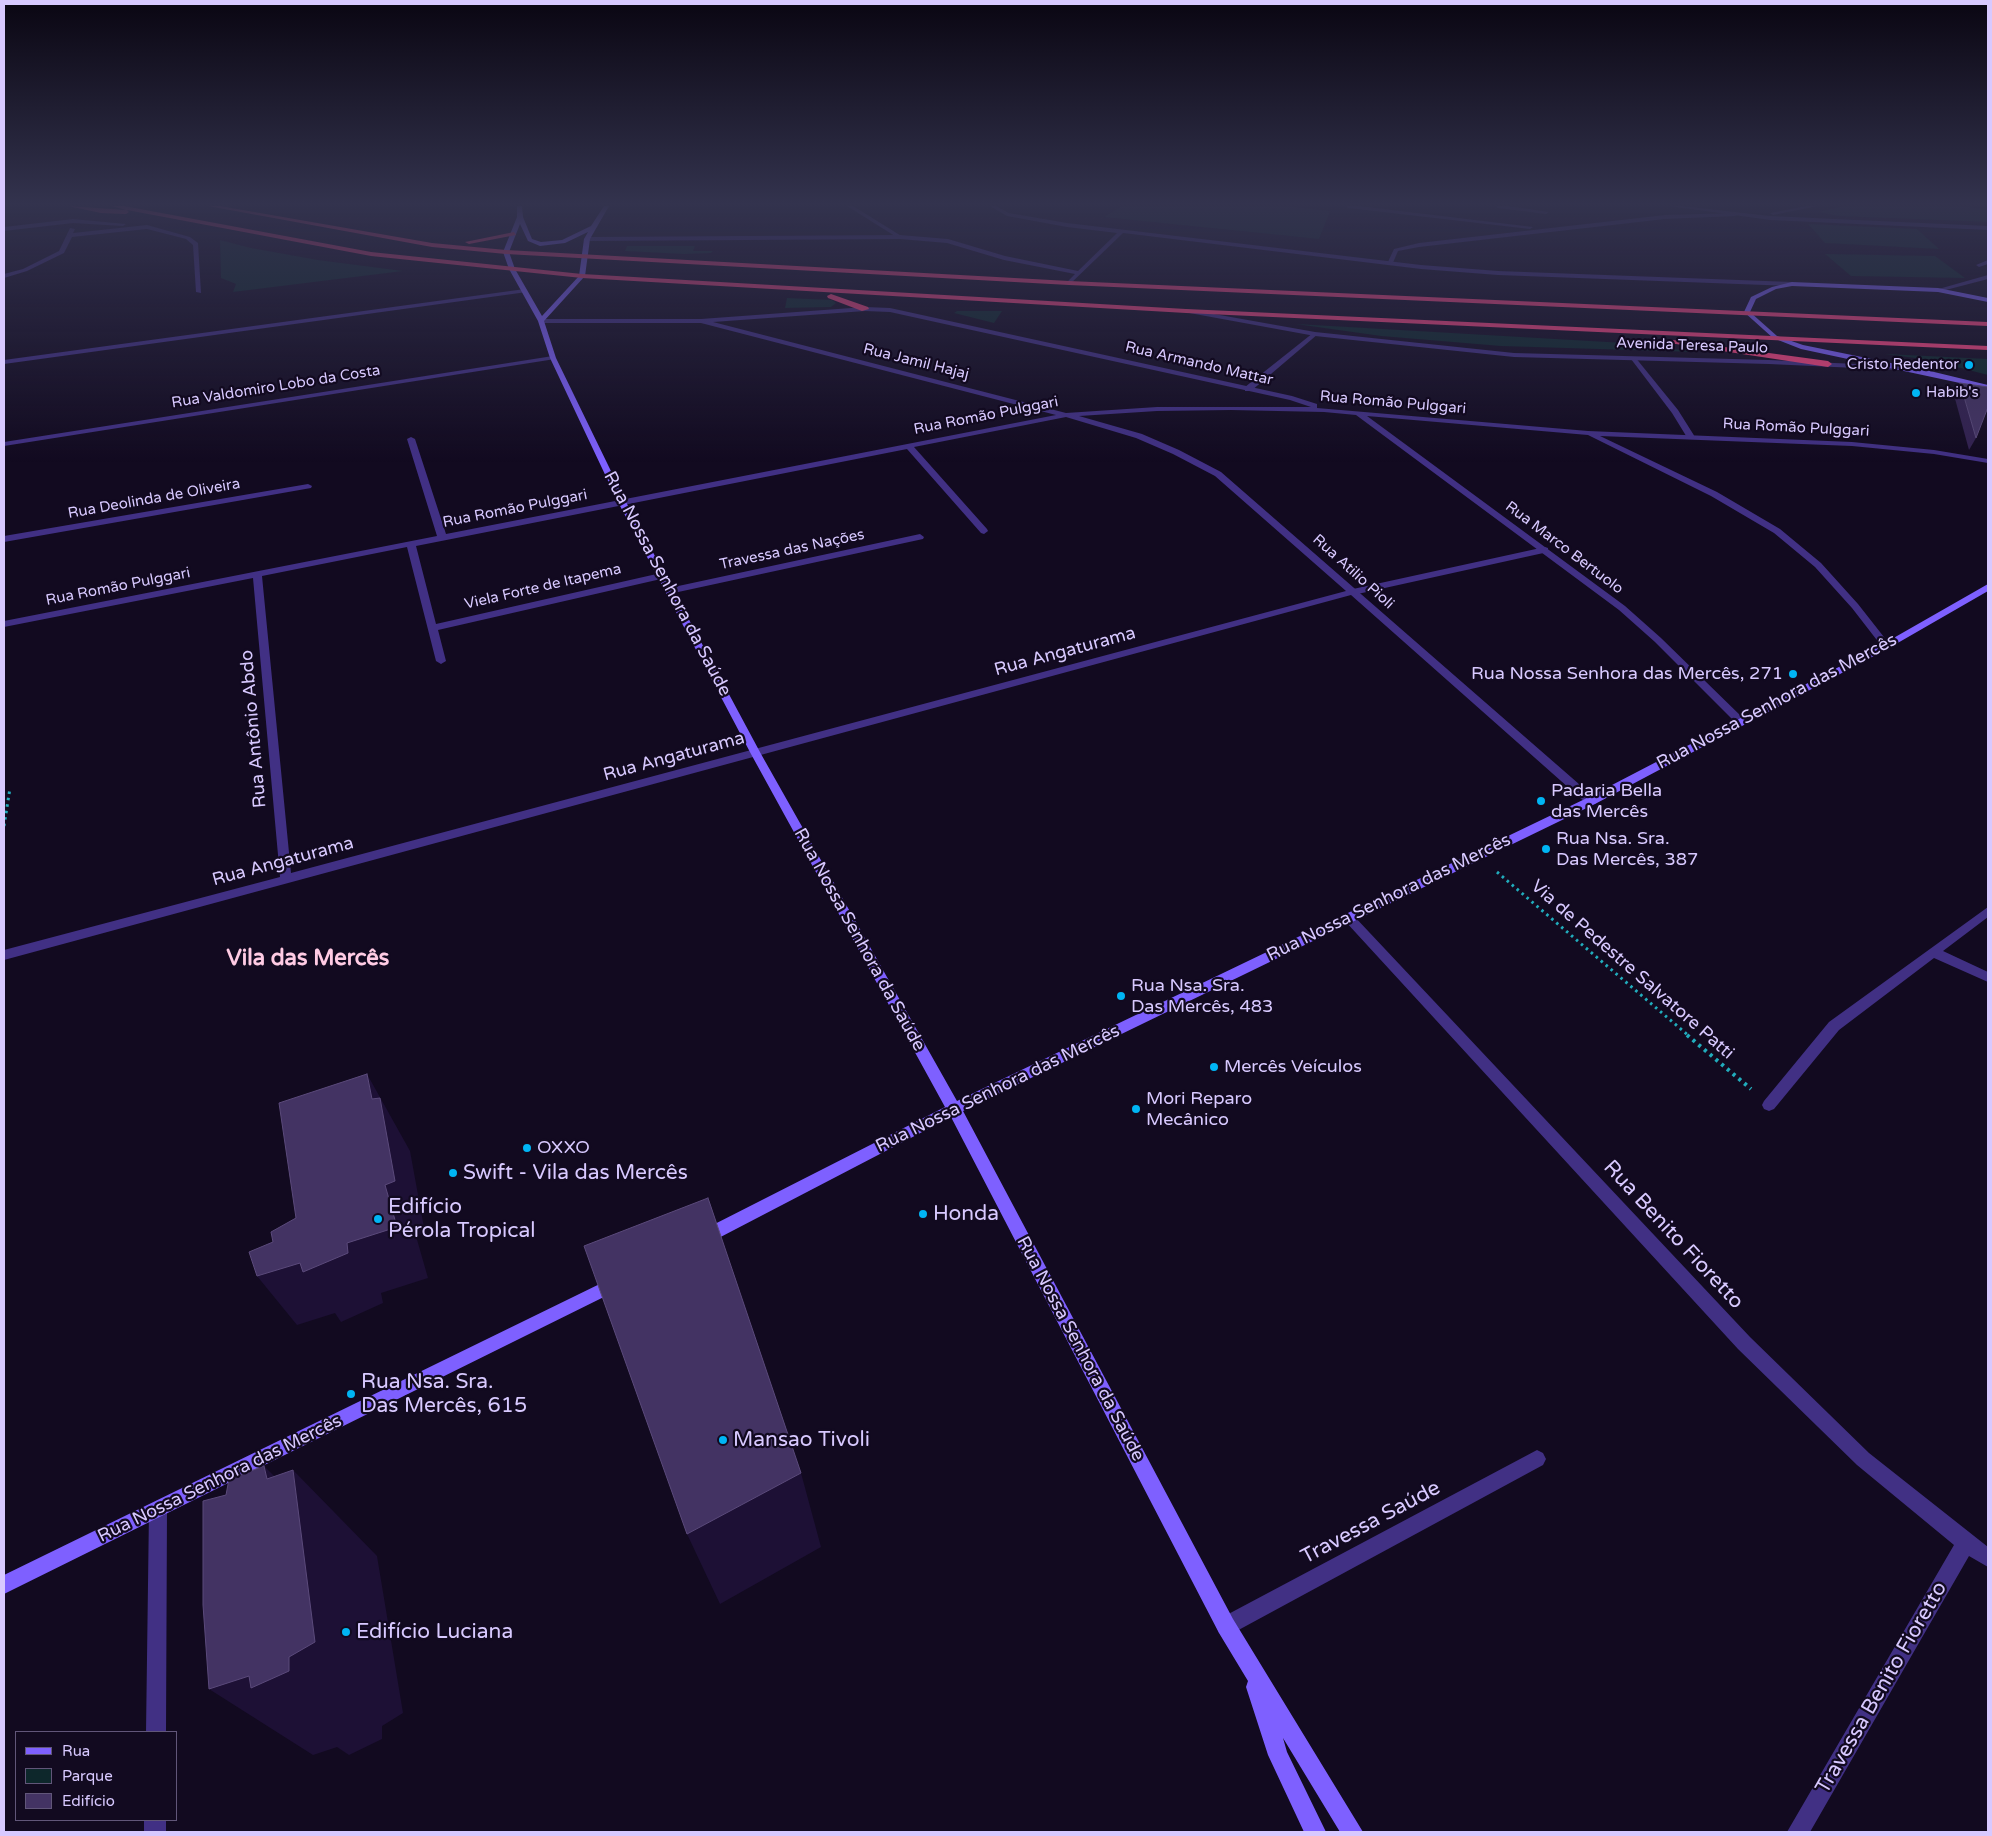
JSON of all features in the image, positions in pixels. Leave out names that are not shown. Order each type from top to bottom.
[{"type":"highway","points":[[810,292],[835,298],[865,309]]},
{"type":"highway","points":[[834,292],[1186,311],[1988,348]]},
{"type":"highway","points":[[1273,292],[1988,324]]},
{"type":"highway","points":[[1588,330],[1828,364]]},
{"type":"main road","name":"Rua Nossa Senhora da Saúde","points":[[526,292],[541,321],[553,358],[622,502],[756,754],[954,1109],[1248,1666],[1352,1832]]},
{"type":"main road","points":[[541,321],[568,292]]},
{"type":"main road","points":[[1766,292],[1753,298],[1747,312],[1775,338],[1826,353],[1904,368]]},
{"type":"main road","points":[[1946,292],[1988,300]]},
{"type":"main road","name":"Avenida Teresa Paulo","points":[[1904,368],[1988,387]]},
{"type":"main road","name":"Rua Nossa Senhora das Mercês","points":[[688,1246],[954,1109],[1591,801],[1740,721],[1886,646],[1988,587]]},
{"type":"main road","name":"Rua Nossa Senhora das Mercês","points":[[4,1585],[626,1278]]},
{"type":"main road","name":"Rua Nossa Senhora da Saúde","points":[[1248,1666],[1278,1755],[1315,1832]]},
{"type":"street","points":[[4,362],[521,292]]},
{"type":"street","points":[[1753,292],[1753,298]]},
{"type":"street","name":"Rua Armando Mattar","points":[[701,321],[865,309],[890,310],[1292,398],[1324,410]]},
{"type":"street","name":"Avenida Teresa Paulo","points":[[1186,311],[1315,334],[1514,355],[1904,368]]},
{"type":"street","points":[[541,321],[701,321]]},
{"type":"street","name":"Rua Jamil Hajaj","points":[[701,321],[1066,415]]},
{"type":"street","points":[[1231,408],[1246,400],[1248,389],[1315,334]]},
{"type":"street","name":"Rua Valdomiro Lobo da Costa","points":[[4,444],[553,358]]},
{"type":"street","points":[[1633,358],[1692,437]]},
{"type":"street","name":"Rua Romão Pulggari","points":[[4,624],[1066,415],[1157,409],[1324,410],[1588,432],[1852,444],[1934,452],[1988,461]]},
{"type":"street","name":"Rua Marco Bertuolo","points":[[1358,413],[1622,608],[1658,640],[1740,721]]},
{"type":"street","name":"Rua Atilio Pioli","points":[[1066,415],[1139,436],[1176,452],[1218,474],[1591,801]]},
{"type":"street","points":[[1588,432],[1714,494],[1777,531],[1818,565],[1855,606],[1886,646]]},
{"type":"street","points":[[411,439],[442,537]]},
{"type":"street","points":[[908,445],[984,531]]},
{"type":"street","name":"Rua Deolinda de Oliveira","points":[[4,539],[308,486]]},
{"type":"street","name":"Travessa das Nações","points":[[669,591],[920,536]]},
{"type":"street","points":[[411,544],[441,661]]},
{"type":"street","name":"Rua Angaturama","points":[[4,955],[1353,592],[1545,550]]},
{"type":"street","name":"Rua Antônio Abdo","points":[[257,574],[286,880]]},
{"type":"street","name":"Viela Forte de Itapema","points":[[432,628],[661,576]]},
{"type":"street","points":[[1769,1105],[1834,1026],[1988,911]]},
{"type":"street","name":"Rua Benito Fioretto","points":[[1348,918],[1744,1343],[1863,1459],[1966,1543],[1988,1558]]},
{"type":"street","points":[[1933,952],[1988,977]]},
{"type":"street","name":"Travessa Saúde","points":[[1226,1626],[1537,1460]]},
{"type":"street","points":[[156,1731],[158,1510]]},
{"type":"street","name":"Travessa Benito Fioretto","points":[[1798,1832],[1966,1543]]},
{"type":"path","points":[[4,826],[10,788]]},
{"type":"path","name":"Via de Pedestre Salvatore Patti","points":[[1478,855],[1769,1105]]},
{"type":"green space","points":[[787,298],[832,300],[836,303],[831,307],[785,308]]},
{"type":"green space","points":[[957,311],[1002,311],[994,323],[954,313]]},
{"type":"green space","points":[[1296,324],[1625,343],[1697,352],[1501,346],[1381,336]]},
{"type":"green space","points":[[1885,354],[1988,359],[1988,375],[1930,360]]},
{"type":"building","points":[[1960,383],[1988,387],[1988,407],[1976,438]]},
{"type":"building","points":[[367,1074],[372,1099],[380,1098],[395,1181],[385,1185],[397,1227],[347,1243],[348,1253],[303,1272],[300,1263],[257,1276],[249,1252],[273,1242],[271,1232],[296,1218],[279,1103]]},
{"type":"building","name":"Mansao Tivoli","points":[[708,1198],[801,1473],[687,1534],[584,1246]]},
{"type":"building","points":[[264,1466],[267,1479],[293,1470],[315,1642],[289,1657],[289,1671],[251,1688],[249,1676],[209,1689],[203,1605],[203,1501],[226,1495],[229,1479]]},
{"type":"place","name":"Cristo Redentor","points":[[1969,365]]},
{"type":"place","name":"Habib's","points":[[1916,393]]},
{"type":"place","name":"Rua Nossa Senhora das Mercês, 271","points":[[1793,674]]},
{"type":"place","name":"Padaria Bella das Mercês","points":[[1541,801]]},
{"type":"place","name":"Rua Nsa. Sra. Das Mercês, 387","points":[[1546,849]]},
{"type":"place","name":"Rua Nsa. Sra. Das Mercês, 483","points":[[1121,996]]},
{"type":"place","name":"Mercês Veículos","points":[[1214,1067]]},
{"type":"place","name":"Mori Reparo Mecânico","points":[[1136,1109]]},
{"type":"place","name":"OXXO","points":[[527,1148]]},
{"type":"place","name":"Swift - Vila das Mercês","points":[[453,1173]]},
{"type":"place","name":"Honda","points":[[923,1214]]},
{"type":"place","name":"Edifício Pérola Tropical","points":[[378,1219]]},
{"type":"place","name":"Rua Nsa. Sra. Das Mercês, 615","points":[[351,1394]]},
{"type":"place","name":"Mansao Tivoli","points":[[723,1440]]},
{"type":"place","name":"Edifício Luciana","points":[[346,1632]]},
{"type":"district","name":"Vila das Mercês","points":[[308,959]]}]
